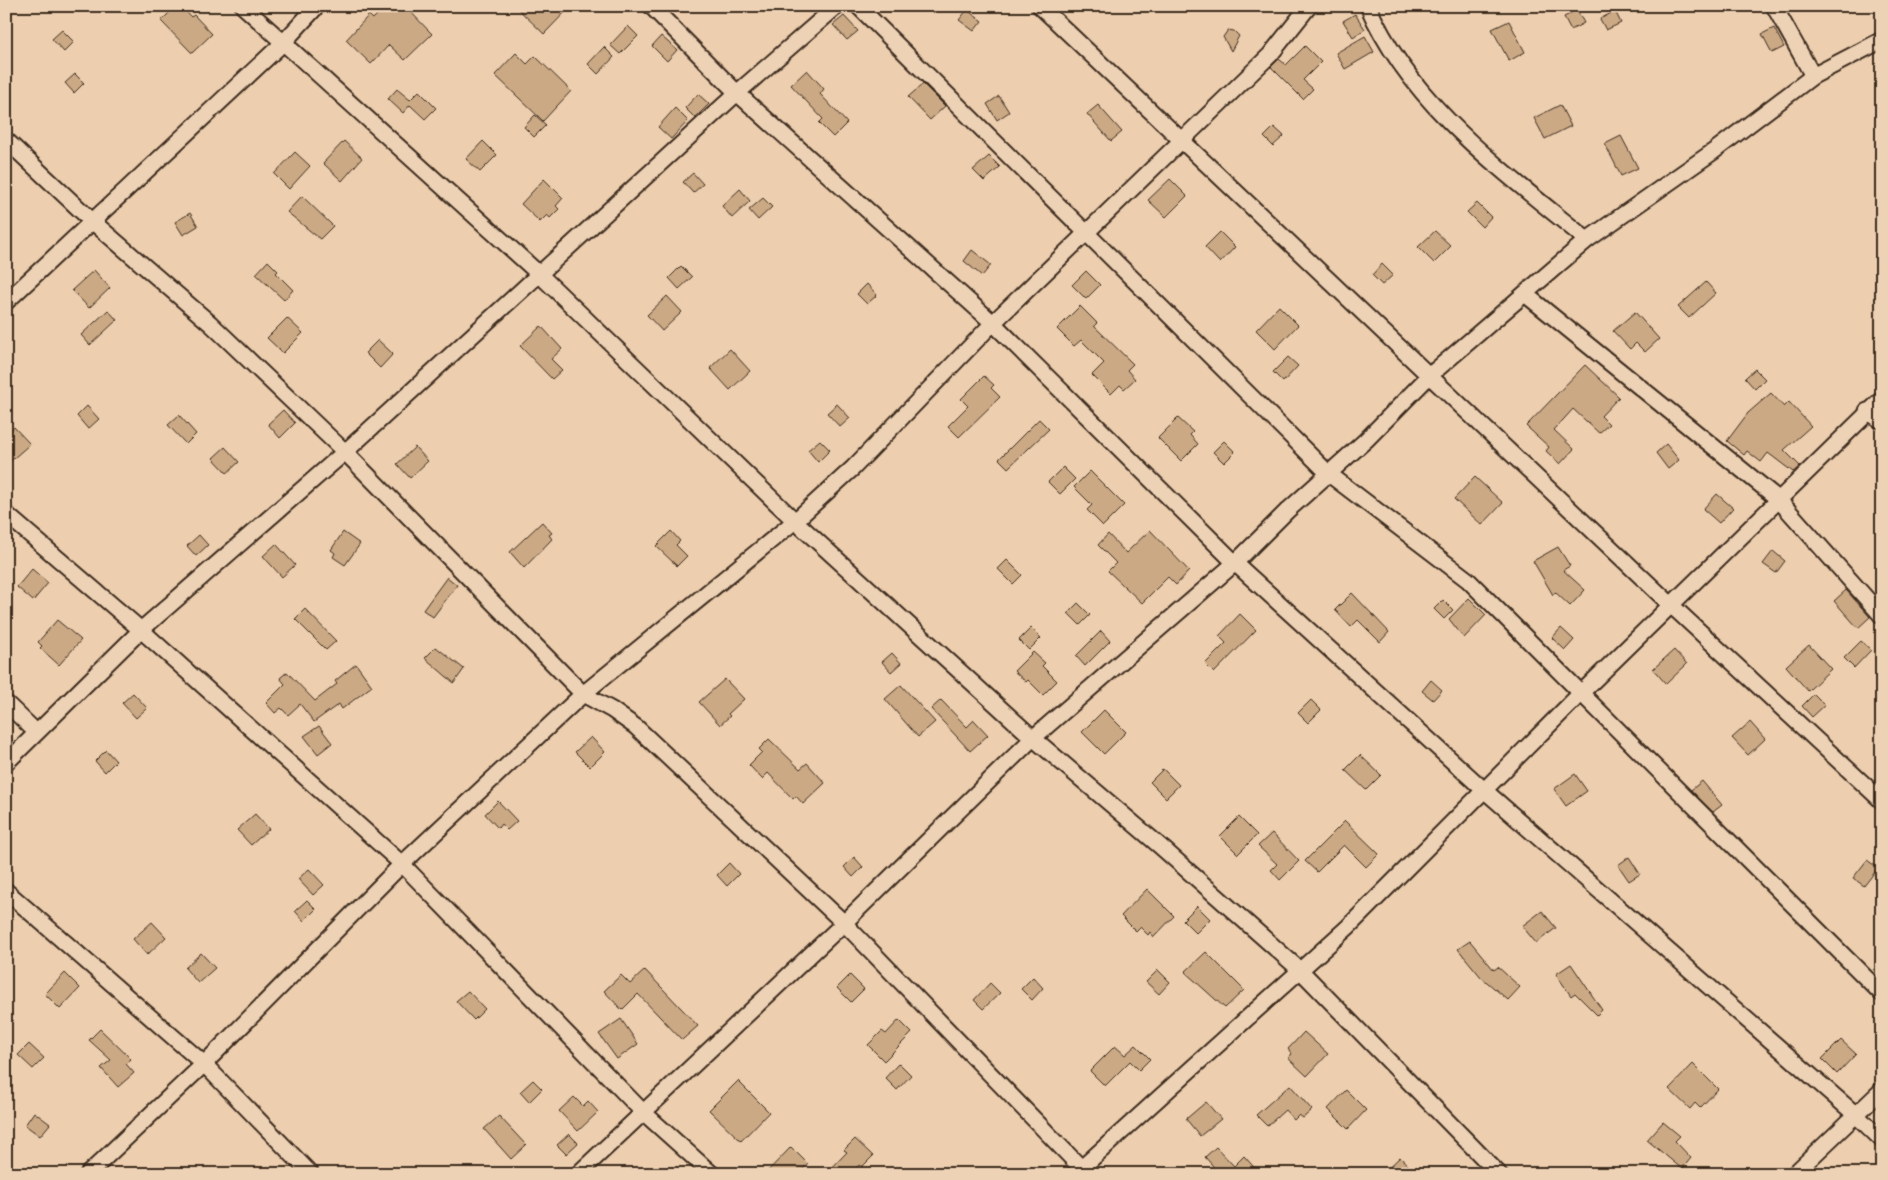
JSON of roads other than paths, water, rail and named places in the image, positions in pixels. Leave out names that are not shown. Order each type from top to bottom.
[{"type":"street","points":[[243,6],[538,273],[794,521],[1033,738],[1160,846],[1300,970],[1499,1174]]},
{"type":"street","points":[[6,302],[283,43],[317,6]]},
{"type":"street","points":[[650,6],[737,92],[993,323],[1235,563],[1484,790],[1856,1115],[1882,1140]]},
{"type":"street","points":[[6,763],[141,630],[345,452],[737,92],[837,6]]},
{"type":"street","points":[[858,6],[1085,234],[1329,474],[1468,580],[1882,994]]},
{"type":"street","points":[[1040,6],[1181,142],[1671,605],[1882,801]]},
{"type":"street","points":[[88,1174],[204,1064],[402,864],[583,694],[794,521],[853,468],[993,323],[1270,55],[1309,6]]},
{"type":"street","points":[[1774,6],[1813,76]]},
{"type":"street","points":[[1371,7],[1385,42],[1452,124],[1587,240]]},
{"type":"street","points":[[578,1174],[844,923],[1033,738],[1235,563],[1366,440],[1429,376],[1587,240],[1714,151],[1813,76],[1882,40]]},
{"type":"street","points":[[6,140],[92,221],[211,324],[345,452],[583,694],[612,710],[636,727],[844,923],[1081,1172],[1348,927],[1778,498],[1867,411],[1882,399]]},
{"type":"street","points":[[1525,294],[1778,498],[1882,616]]},
{"type":"street","points":[[1867,411],[1882,421]]},
{"type":"street","points":[[6,514],[141,630],[402,864],[643,1112],[712,1174]]},
{"type":"street","points":[[6,702],[36,732]]},
{"type":"street","points":[[6,891],[204,1064],[311,1174]]},
{"type":"street","points":[[1794,1174],[1882,1090]]}]
